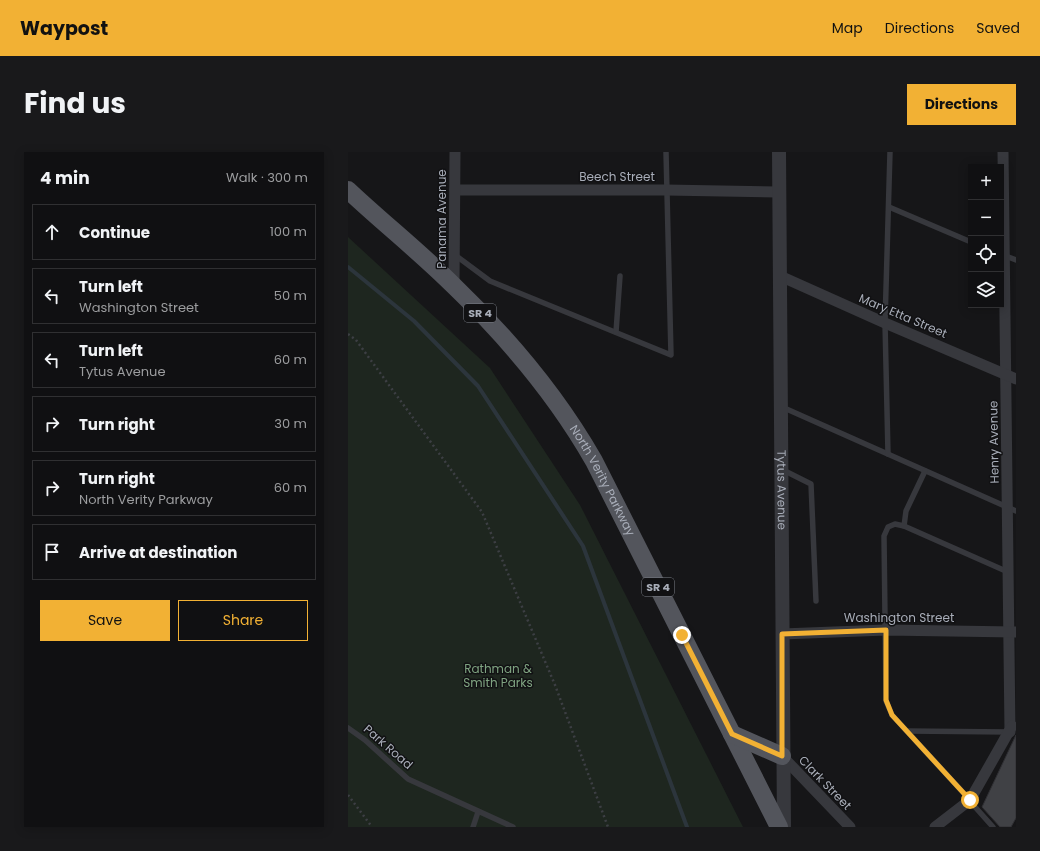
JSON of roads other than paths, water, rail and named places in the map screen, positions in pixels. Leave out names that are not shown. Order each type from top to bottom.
[{"type":"main road","name":"North Verity Parkway","points":[[348,190],[454,285],[507,340],[565,414],[582,441],[634,539],[779,827]]},
{"type":"main road","points":[[732,734],[782,756]]},
{"type":"street","name":"Panama Avenue","points":[[454,285],[455,152]]},
{"type":"street","name":"Tytus Avenue","points":[[779,152],[782,756],[784,827]]},
{"type":"street","name":"Henry Avenue","points":[[1003,152],[1003,236]]},
{"type":"street","name":"Beech Street","points":[[455,190],[666,190],[779,192]]},
{"type":"street","name":"Henry Avenue","points":[[1004,270],[1011,377],[1012,509],[1008,572],[1012,632],[1010,732]]},
{"type":"street","name":"Mary Etta Street","points":[[780,276],[1011,377]]},
{"type":"street","name":"Washington Street","points":[[782,634],[886,630],[1012,632]]},
{"type":"street","points":[[935,827],[973,804],[1010,732],[1016,717]]},
{"type":"street","name":"Clark Street","points":[[782,756],[850,827]]},
{"type":"lane","points":[[455,255],[490,282],[671,355],[666,152]]},
{"type":"lane","points":[[888,454],[885,323],[890,152]]},
{"type":"lane","points":[[889,207],[968,241]]},
{"type":"lane","points":[[1004,255],[1016,260]]},
{"type":"lane","points":[[616,332],[620,276]]},
{"type":"lane","points":[[781,406],[1012,509]]},
{"type":"lane","points":[[781,470],[811,484],[816,601]]},
{"type":"lane","points":[[904,526],[906,511],[924,471]]},
{"type":"lane","points":[[993,827],[892,715],[886,700],[884,536],[888,527],[895,524],[904,526],[1008,572]]},
{"type":"lane","name":"Park Road","points":[[348,728],[365,740],[408,779],[513,827]]},
{"type":"lane","points":[[907,731],[1010,732]]},
{"type":"lane","points":[[473,827],[478,812]]},
{"type":"waterway","points":[[348,267],[414,321],[478,386],[583,546],[687,827]]},
{"type":"park label","name":"Rathman & Smith Parks","points":[[498,676]]}]
